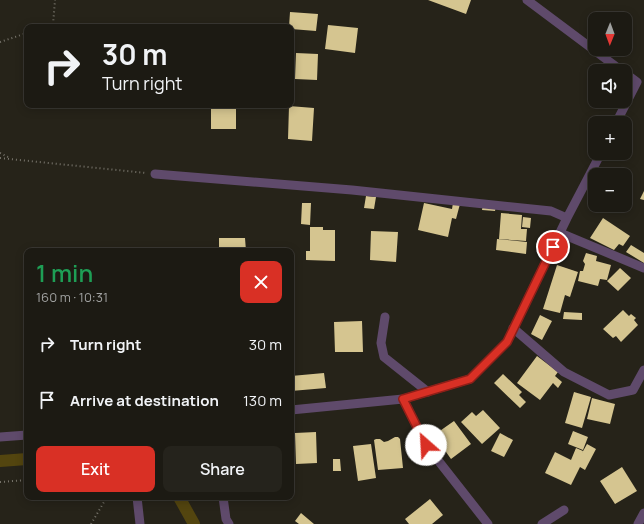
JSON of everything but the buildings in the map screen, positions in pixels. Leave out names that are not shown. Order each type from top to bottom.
[{"type":"street","points":[[527,0],[613,64]]},
{"type":"street","points":[[620,116],[640,84]]},
{"type":"street","points":[[294,410],[403,399],[470,379],[507,342],[597,160]]},
{"type":"street","points":[[155,174],[360,191],[551,211],[568,218]]},
{"type":"street","points":[[560,233],[644,268]]},
{"type":"street","points":[[385,317],[381,343],[384,357],[428,392]]},
{"type":"street","points":[[513,328],[564,372],[609,395],[633,390],[644,370]]},
{"type":"street","points":[[403,399],[426,445],[488,524]]},
{"type":"street","points":[[0,437],[24,435]]},
{"type":"street","points":[[137,500],[140,524]]},
{"type":"street","points":[[223,500],[226,519],[229,524]]},
{"type":"street","points":[[542,524],[564,510]]},
{"type":"street","points":[[638,524],[644,513]]},
{"type":"path","points":[[53,24],[55,0]]},
{"type":"path","points":[[0,42],[24,34]]},
{"type":"path","points":[[0,153],[9,158]]},
{"type":"path","points":[[0,158],[155,174]]},
{"type":"path","points":[[0,482],[24,480]]},
{"type":"path","points":[[91,524],[105,500]]},
{"type":"waterway","points":[[0,461],[24,459]]},
{"type":"waterway","points":[[181,500],[194,524]]},
{"type":"route","points":[[426,445],[403,399],[470,379],[507,342],[553,247]]}]
